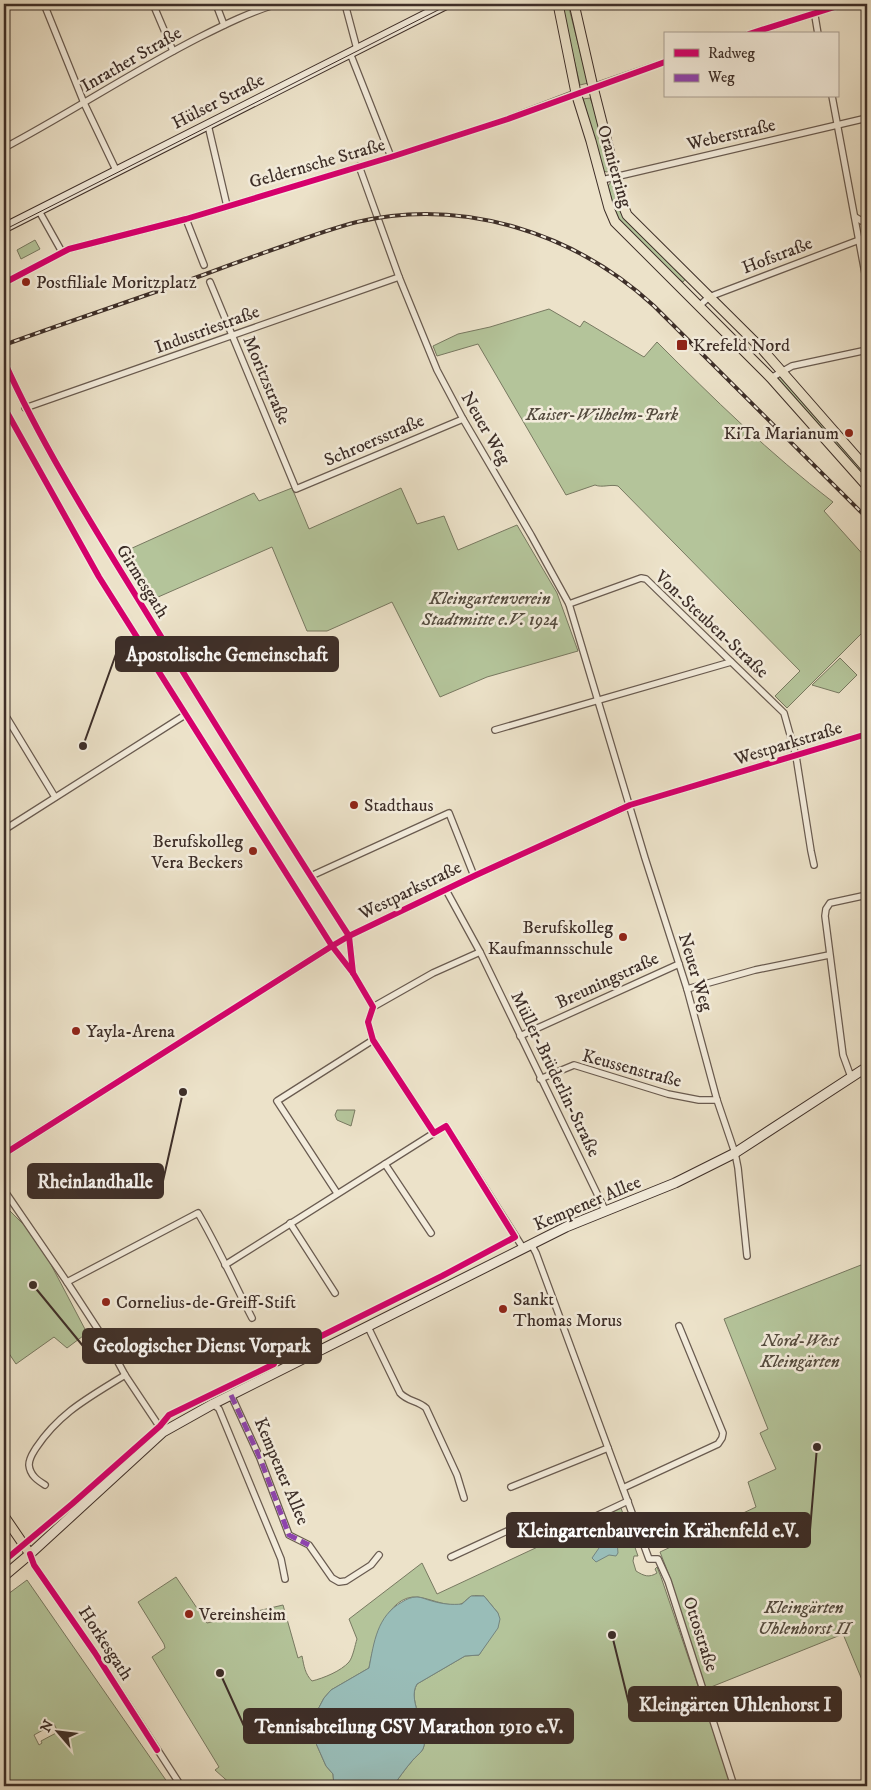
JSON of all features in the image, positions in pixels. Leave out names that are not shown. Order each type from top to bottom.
[{"type":"main road","name":"Oranierring","points":[[558,4],[576,93],[612,216],[620,228],[772,378],[867,486]]},
{"type":"main road","name":"Oranierring","points":[[574,4],[592,87],[623,205],[628,215],[782,371],[867,468]]},
{"type":"main road","points":[[4,1516],[30,1554]]},
{"type":"main road","name":"Kempener Allee","points":[[4,1576],[30,1554]]},
{"type":"street","points":[[44,4],[84,103],[116,170]]},
{"type":"street","points":[[153,4],[173,51]]},
{"type":"street","points":[[216,4],[224,25]]},
{"type":"street","name":"Inrather Straße","points":[[4,148],[173,51],[224,25],[277,4]]},
{"type":"street","points":[[345,4],[354,51],[391,157]]},
{"type":"street","name":"Hülser Straße","points":[[4,228],[448,4]]},
{"type":"street","points":[[812,4],[818,32]]},
{"type":"street","points":[[754,32],[844,4]]},
{"type":"street","points":[[592,87],[664,62]]},
{"type":"street","name":"Geldernsche Straße","points":[[4,283],[62,252],[186,219],[391,157],[508,119],[576,93]]},
{"type":"street","points":[[832,98],[867,284]]},
{"type":"street","name":"Weberstraße","points":[[602,180],[867,118]]},
{"type":"street","points":[[208,124],[227,206]]},
{"type":"street","name":"Neuer Weg","points":[[359,166],[428,351],[463,419],[569,604],[645,858],[687,990],[717,1100],[735,1153],[747,1256]]},
{"type":"street","points":[[38,210],[62,252]]},
{"type":"street","points":[[854,217],[867,224]]},
{"type":"street","points":[[186,219],[204,265]]},
{"type":"street","name":"Hofstraße","points":[[699,306],[709,297],[867,237]]},
{"type":"street","name":"Industriestraße","points":[[25,408],[399,277]]},
{"type":"street","name":"Moritzstraße","points":[[210,282],[296,489]]},
{"type":"street","points":[[772,378],[792,366],[867,350]]},
{"type":"street","name":"Girmesgath","points":[[4,361],[25,408],[104,546],[215,726],[350,936]]},
{"type":"street","name":"Girmesgath","points":[[4,407],[99,577],[332,946],[353,973],[373,1007]]},
{"type":"street","name":"Schroersstraße","points":[[296,489],[463,419]]},
{"type":"street","name":"Von-Steuben-Straße","points":[[569,604],[641,578],[646,579],[784,713],[796,756]]},
{"type":"street","points":[[495,730],[731,662]]},
{"type":"street","points":[[4,713],[56,797]]},
{"type":"street","points":[[4,830],[185,715]]},
{"type":"street","name":"Westparkstraße","points":[[4,1154],[350,936],[474,876],[630,806],[867,734]]},
{"type":"street","name":"Westparkstraße","points":[[796,756],[810,851],[814,865]]},
{"type":"street","points":[[311,876],[449,813],[474,876]]},
{"type":"street","name":"Müller-Brüderlin-Straße","points":[[446,890],[480,952],[605,1210]]},
{"type":"street","points":[[851,1077],[843,1056],[824,916],[830,903],[867,895]]},
{"type":"street","points":[[350,936],[353,973]]},
{"type":"street","points":[[224,1265],[434,1133],[373,1040],[368,1022],[373,1007],[433,973],[480,952]]},
{"type":"street","points":[[687,990],[755,970],[830,955]]},
{"type":"street","name":"Breuningstraße","points":[[520,1036],[679,964]]},
{"type":"street","points":[[337,1193],[277,1101],[373,1040]]},
{"type":"street","name":"Keussenstraße","points":[[540,1079],[574,1065],[668,1094],[699,1100],[717,1100]]},
{"type":"street","name":"Kempener Allee","points":[[30,1554],[164,1432],[213,1404],[527,1246],[605,1210],[675,1183],[735,1153],[867,1067]]},
{"type":"street","name":"Ottostraße","points":[[434,1133],[446,1126],[527,1246],[536,1253],[649,1559],[658,1559],[668,1581],[734,1786]]},
{"type":"street","points":[[385,1164],[431,1233]]},
{"type":"street","points":[[4,1190],[67,1282],[112,1351],[125,1375],[164,1432]]},
{"type":"street","points":[[67,1282],[198,1213],[214,1240],[224,1265],[252,1318]]},
{"type":"street","points":[[290,1223],[335,1293]]},
{"type":"street","points":[[623,1488],[718,1444],[722,1438],[723,1433],[679,1326]]},
{"type":"street","points":[[368,1327],[400,1393],[426,1408],[457,1475],[464,1498]]},
{"type":"street","points":[[45,1485],[32,1474],[29,1465],[30,1457],[44,1436],[67,1412],[125,1375]]},
{"type":"street","name":"Kempener Allee","points":[[231,1396],[260,1458],[289,1535],[309,1546],[332,1578],[339,1582],[346,1581],[371,1564],[379,1555]]},
{"type":"street","points":[[213,1404],[219,1409],[281,1559],[285,1579]]},
{"type":"street","points":[[511,1487],[608,1448]]},
{"type":"street","points":[[451,1557],[518,1526],[541,1542],[628,1501]]},
{"type":"street","name":"Horkesgath","points":[[30,1554],[34,1565],[96,1653],[181,1786]]},
{"type":"green space","points":[[561,4],[568,4],[588,83],[580,85]]},
{"type":"green space","points":[[590,98],[596,113],[610,170],[607,172],[603,171],[583,99]]},
{"type":"green space","points":[[611,182],[615,187],[622,215],[686,278],[683,282],[674,276],[652,252],[629,232],[617,217],[608,186]]},
{"type":"green space","points":[[35,240],[40,249],[21,259],[17,250]]},
{"type":"green space","name":"Kaiser-Wilhelm-Park","points":[[549,309],[580,327],[584,321],[644,357],[657,342],[764,445],[833,502],[824,511],[867,559],[867,628],[787,708],[775,696],[800,671],[618,486],[595,485],[566,495],[478,344],[437,356],[433,346],[458,334],[490,327]]},
{"type":"green space","points":[[780,376],[867,473],[867,480],[778,379]]},
{"type":"green space","name":"Kleingartenverein Stadtmitte e.V. 1924","points":[[292,488],[309,529],[401,488],[417,524],[444,516],[458,550],[517,525],[557,593],[578,651],[487,677],[440,697],[392,602],[327,631],[307,631],[272,547],[149,601],[119,554],[254,493],[259,501]]},
{"type":"green space","points":[[840,658],[857,675],[839,693],[812,685]]},
{"type":"green space","points":[[337,1110],[355,1110],[351,1126],[337,1120],[335,1115]]},
{"type":"green space","points":[[4,1205],[37,1238],[87,1333],[67,1348],[54,1337],[16,1364],[4,1346]]},
{"type":"green space","points":[[861,1265],[867,1282],[867,1692],[843,1634],[706,1689],[660,1552],[756,1507],[748,1482],[776,1469],[760,1433],[768,1429],[724,1319]]},
{"type":"green space","points":[[621,1508],[638,1556],[634,1556],[633,1561],[636,1571],[651,1576],[657,1573],[655,1569],[657,1567],[661,1577],[732,1786],[393,1786],[409,1764],[421,1752],[425,1741],[414,1699],[414,1691],[417,1684],[465,1656],[479,1655],[486,1644],[498,1613],[484,1596],[472,1596],[461,1604],[456,1605],[418,1597],[407,1598],[389,1612],[378,1635],[369,1668],[331,1690],[324,1698],[315,1715],[311,1732],[326,1766],[333,1774],[334,1786],[233,1786],[215,1770],[219,1767],[152,1657],[165,1648],[164,1644],[138,1602],[176,1577],[207,1623],[283,1605],[298,1658],[302,1656],[305,1670],[312,1681],[317,1680],[337,1671],[349,1662],[357,1639],[349,1619],[422,1563],[437,1594]]},
{"type":"green space","points":[[27,1580],[170,1786],[4,1786],[4,1597]],"holes":[[[54,1724],[58,1732],[41,1741],[42,1743],[39,1745],[34,1735]]]},
{"type":"water","points":[[606,1538],[612,1538],[617,1541],[618,1553],[616,1556],[609,1555],[596,1562],[592,1558]]},
{"type":"water","points":[[471,1596],[484,1596],[498,1613],[500,1619],[498,1628],[479,1655],[465,1656],[417,1684],[414,1691],[414,1699],[424,1733],[423,1749],[393,1786],[334,1786],[333,1774],[326,1766],[311,1732],[315,1715],[324,1698],[331,1690],[369,1668],[378,1630],[387,1615],[394,1608],[413,1597],[440,1603],[462,1604]]},
{"type":"tram line","points":[[4,230],[450,4]]},
{"type":"railway","points":[[4,345],[331,229],[357,222],[397,215],[437,214],[477,218],[516,227],[553,241],[589,259],[623,280],[654,306],[867,518]]},
{"type":"marked path","points":[[231,1395],[260,1458],[289,1535],[309,1545]]},
{"type":"cycle path","points":[[755,32],[844,4]]},
{"type":"cycle path","points":[[4,283],[69,249],[186,219],[391,157],[508,119],[664,62]]},
{"type":"cycle path","points":[[4,361],[36,427],[91,523],[349,936],[353,973]]},
{"type":"cycle path","points":[[4,407],[99,577],[332,946],[353,973],[373,1007],[368,1022],[373,1040],[434,1133],[446,1126],[515,1237],[442,1276],[275,1359],[274,1364],[169,1415],[160,1426],[72,1504],[4,1561]]},
{"type":"cycle path","points":[[4,1154],[349,936],[474,876],[630,805],[867,734]]},
{"type":"cycle path","points":[[30,1554],[34,1565],[95,1653],[157,1750]]},
{"type":"place","name":"Postfiliale Moritzplatz","points":[[26,282]]},
{"type":"place","name":"Krefeld Nord","points":[[682,345]]},
{"type":"place","name":"KiTa Marianum","points":[[849,433]]},
{"type":"place","name":"Apostolische Gemeinschaft","points":[[83,746]]},
{"type":"place","name":"Stadthaus","points":[[354,805]]},
{"type":"place","name":"Berufskolleg Vera Beckers","points":[[253,851]]},
{"type":"place","name":"Berufskolleg Kaufmannsschule","points":[[623,937]]},
{"type":"place","name":"Yayla-Arena","points":[[76,1031]]},
{"type":"place","name":"Rheinlandhalle","points":[[183,1092]]},
{"type":"place","name":"Geologischer Dienst Vorpark","points":[[33,1285]]},
{"type":"place","name":"Cornelius-de-Greiff-Stift","points":[[106,1302]]},
{"type":"place","name":"Sankt Thomas Morus","points":[[503,1309]]},
{"type":"place","name":"Kleingartenbauverein Krähenfeld e.V.","points":[[817,1447]]},
{"type":"place","name":"Vereinsheim","points":[[189,1614]]},
{"type":"place","name":"Kleingärten Uhlenhorst I","points":[[612,1635]]},
{"type":"place","name":"Tennisabteilung CSV Marathon 1910 e.V.","points":[[220,1673]]},
{"type":"park label","name":"Nord-West Kleingärten","points":[[800,1350]]},
{"type":"park label","name":"Kleingärten Uhlenhorst II","points":[[804,1617]]}]
